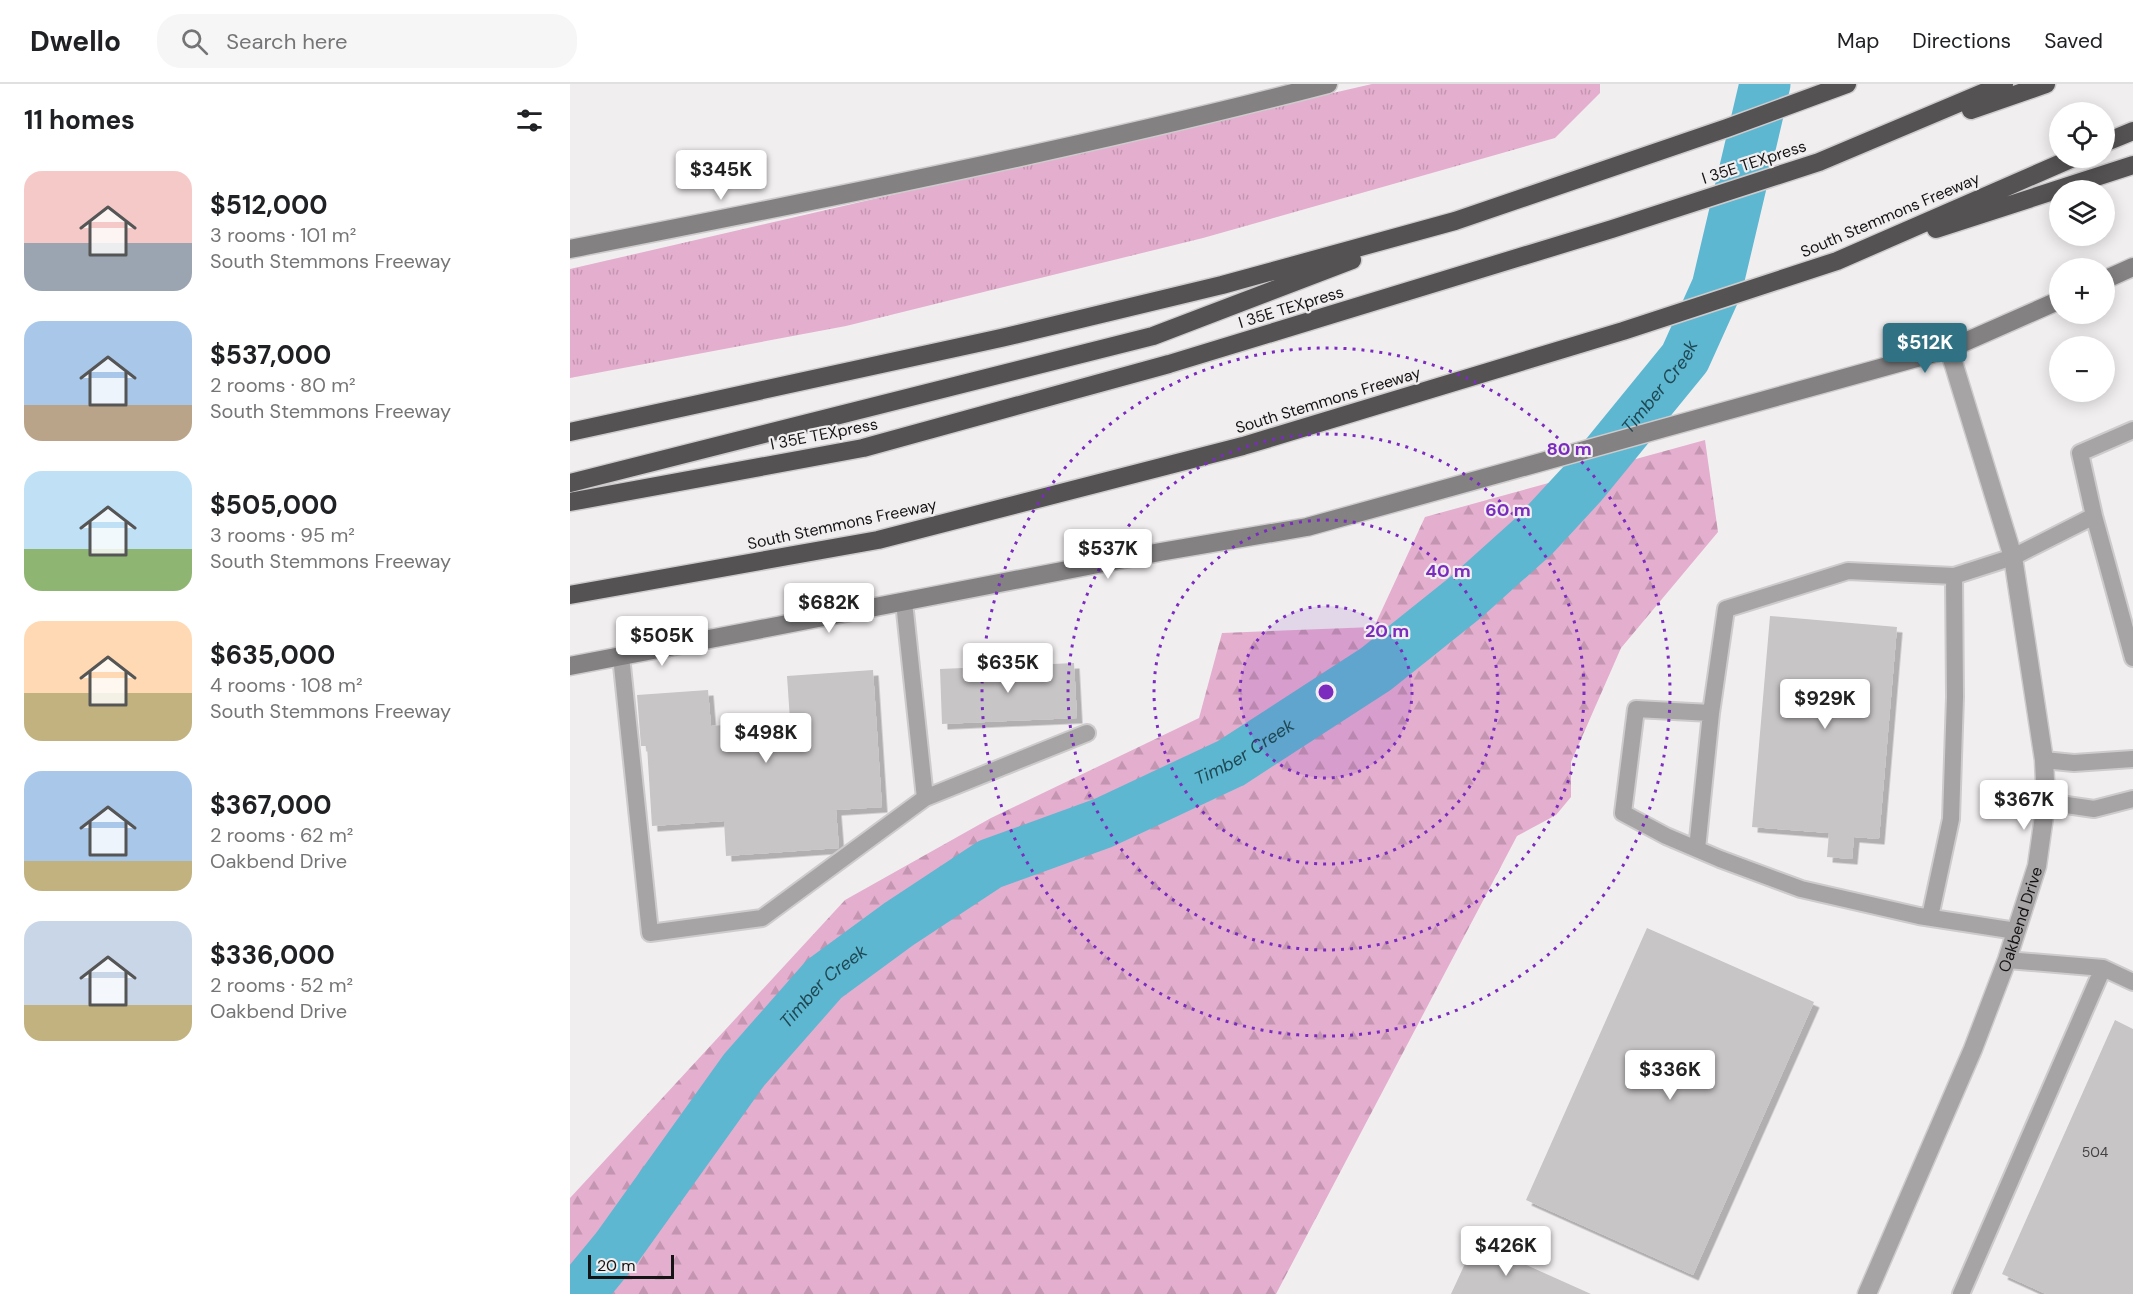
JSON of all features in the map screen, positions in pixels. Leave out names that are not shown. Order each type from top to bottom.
[{"type":"highway","points":[[570,483],[1153,336],[1455,221],[1727,128],[1847,84]]},
{"type":"highway","name":"I 35E TEXpress","points":[[570,502],[863,448],[1169,364],[1371,304],[1819,162],[2004,84]]},
{"type":"highway","points":[[1819,162],[2046,84]]},
{"type":"highway","points":[[2115,139],[2133,131]]},
{"type":"highway","points":[[1837,261],[2133,165]]},
{"type":"highway","name":"South Stemmons Freeway","points":[[570,595],[878,540],[1243,446],[1623,331],[1837,261],[2050,168]]},
{"type":"highway","points":[[570,432],[1001,338],[1222,285],[1455,221]]},
{"type":"main road","points":[[570,249],[843,195],[1095,141],[1328,84]]},
{"type":"main road","points":[[2115,275],[2133,267]]},
{"type":"main road","points":[[570,666],[1160,552],[1307,526],[1948,349],[2049,305]]},
{"type":"street","name":"Oakbend Drive","points":[[1867,1294],[1973,1049],[2007,960],[2037,866],[2046,802],[2044,760],[2013,557],[1948,349]]},
{"type":"lane","points":[[2133,430],[2080,453],[2094,516],[2133,658]]},
{"type":"lane","points":[[1697,849],[1711,713],[1726,609],[1848,571],[1954,576],[2013,557],[2094,516]]},
{"type":"lane","points":[[1930,917],[1951,819],[1955,697],[1954,576]]},
{"type":"lane","points":[[904,602],[926,798]]},
{"type":"lane","points":[[621,656],[650,933],[762,918],[926,798],[1087,733]]},
{"type":"lane","points":[[1711,713],[1636,709],[1623,813],[1666,836],[1801,889],[1930,917],[2016,931]]},
{"type":"lane","points":[[2044,760],[2074,763],[2133,759]]},
{"type":"lane","points":[[2046,802],[2094,809],[2133,799]]},
{"type":"lane","points":[[2007,960],[2103,968],[2133,982]]},
{"type":"lane","points":[[1961,1294],[2103,968]]},
{"type":"green space","points":[[1372,84],[1600,84],[1600,93],[1555,138],[1203,238],[846,326],[570,378],[570,269]]},
{"type":"green space","points":[[1705,440],[1718,532],[1621,648],[1571,762],[1571,797],[1556,815],[1517,836],[1276,1294],[570,1294],[570,1198],[845,900],[991,818],[1199,718],[1222,633],[1374,627],[1425,517]]},
{"type":"building","points":[[1770,616],[1897,627],[1879,839],[1854,837],[1852,859],[1827,857],[1829,833],[1752,827]]},
{"type":"building","points":[[1074,663],[1077,718],[942,724],[940,669]]},
{"type":"building","points":[[873,670],[882,807],[836,810],[839,848],[726,856],[724,821],[652,826],[647,746],[641,746],[637,695],[708,690],[711,726],[790,720],[787,676]]},
{"type":"building","points":[[1647,928],[1814,1002],[1693,1275],[1526,1200]]},
{"type":"building","points":[[2115,1020],[2133,1029],[2133,1294],[2046,1294],[2002,1274]]},
{"type":"building","points":[[1475,1242],[1591,1294],[1451,1294]]},
{"type":"waterway","name":"Timber Creek","points":[[579,1294],[616,1249],[744,1070],[824,979],[899,924],[990,864],[1103,823],[1231,763],[1376,669],[1466,597],[1535,535],[1583,483],[1685,358],[1717,287],[1765,84]]}]
